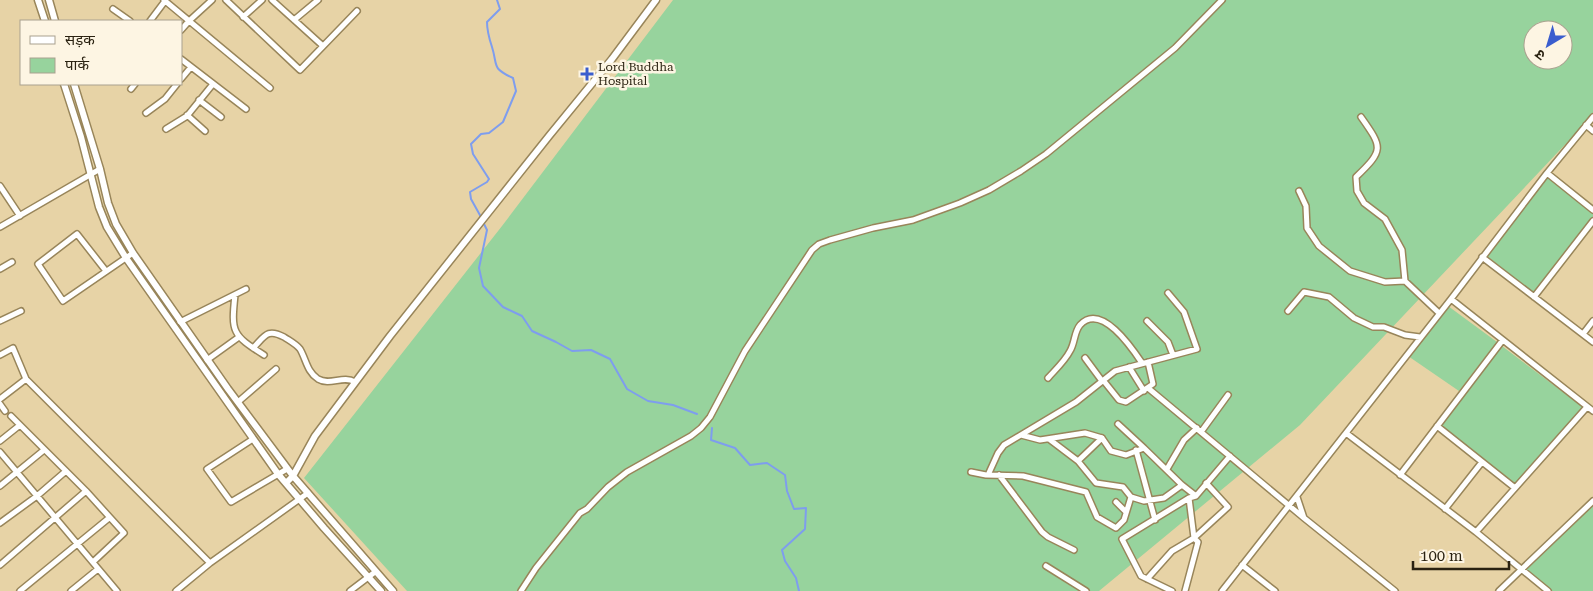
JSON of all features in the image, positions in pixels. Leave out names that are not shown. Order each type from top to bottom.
[{"type":"street","points":[[38,0],[45,20]]},
{"type":"street","points":[[49,0],[55,20]]},
{"type":"street","points":[[182,29],[212,0]]},
{"type":"street","points":[[226,0],[300,70],[358,11]]},
{"type":"street","points":[[243,17],[262,0]]},
{"type":"street","points":[[272,0],[323,46]]},
{"type":"street","points":[[294,20],[318,0]]},
{"type":"street","points":[[286,483],[293,476],[315,436],[356,382],[488,212],[612,59],[656,0]]},
{"type":"street","points":[[521,591],[536,568],[580,513],[587,510],[608,486],[627,472],[691,436],[701,428],[710,417],[745,351],[808,255],[819,244],[873,228],[913,220],[989,190],[1046,154],[1175,48],[1222,0]]},
{"type":"street","points":[[151,20],[165,1],[270,88]]},
{"type":"street","points":[[113,8],[129,20]]},
{"type":"street","points":[[182,60],[246,109]]},
{"type":"street","points":[[182,78],[191,67]]},
{"type":"street","points":[[166,129],[187,115],[212,84]]},
{"type":"street","points":[[64,85],[99,207],[107,227],[126,258],[278,474],[381,591]]},
{"type":"street","points":[[74,85],[100,169],[108,204],[116,224],[133,253],[207,360],[293,476],[393,591]]},
{"type":"street","points":[[131,89],[134,85]]},
{"type":"street","points":[[146,113],[165,99],[176,85]]},
{"type":"street","points":[[199,100],[221,117]]},
{"type":"street","points":[[187,115],[204,132]]},
{"type":"street","points":[[1361,117],[1374,135],[1377,142],[1377,151],[1376,157],[1356,177],[1356,191],[1364,204],[1385,219],[1402,250],[1405,282]]},
{"type":"street","points":[[1223,590],[1547,173],[1593,117]]},
{"type":"street","points":[[1586,125],[1593,131]]},
{"type":"street","points":[[0,228],[100,169]]},
{"type":"street","points":[[1547,173],[1593,210]]},
{"type":"street","points":[[0,186],[20,216]]},
{"type":"street","points":[[1299,191],[1306,206],[1307,228],[1319,246],[1350,271],[1385,282],[1405,282],[1440,313]]},
{"type":"street","points":[[1534,296],[1593,221]]},
{"type":"street","points":[[106,271],[77,234],[38,264],[64,301],[133,253]]},
{"type":"street","points":[[1482,257],[1593,342]]},
{"type":"street","points":[[0,269],[12,262]]},
{"type":"street","points":[[180,322],[246,289]]},
{"type":"street","points":[[988,475],[998,453],[1004,445],[1076,402],[1115,371],[1197,349],[1184,312],[1168,292]]},
{"type":"street","points":[[1288,311],[1304,292],[1329,297],[1354,318],[1373,328],[1384,327],[1405,335],[1420,337]]},
{"type":"street","points":[[156,300],[162,295]]},
{"type":"street","points":[[235,295],[232,322],[239,337],[264,355]]},
{"type":"street","points":[[1451,299],[1593,412]]},
{"type":"street","points":[[0,321],[21,311]]},
{"type":"street","points":[[1048,378],[1069,353],[1076,332],[1081,324],[1091,319],[1102,321],[1112,327],[1129,344],[1142,363]]},
{"type":"street","points":[[1147,320],[1165,339],[1173,355]]},
{"type":"street","points":[[1583,334],[1593,321]]},
{"type":"street","points":[[253,348],[268,333],[272,332],[293,342],[315,378],[328,381],[349,379],[356,382]]},
{"type":"street","points":[[207,360],[239,337]]},
{"type":"street","points":[[1400,475],[1502,341]]},
{"type":"street","points":[[0,355],[13,348],[26,379],[210,563]]},
{"type":"street","points":[[1085,358],[1124,403],[1154,383],[1148,362]]},
{"type":"street","points":[[1128,367],[1146,390],[1199,430],[1394,591]]},
{"type":"street","points":[[238,402],[276,369]]},
{"type":"street","points":[[0,399],[26,379]]},
{"type":"street","points":[[1167,470],[1184,440],[1199,430],[1228,395]]},
{"type":"street","points":[[0,404],[5,411]]},
{"type":"street","points":[[1476,532],[1587,406]]},
{"type":"street","points":[[11,416],[86,491],[124,533],[93,562]]},
{"type":"street","points":[[1118,424],[1196,496]]},
{"type":"street","points":[[0,442],[20,425]]},
{"type":"street","points":[[1437,426],[1515,488]]},
{"type":"street","points":[[1021,435],[1038,440],[1085,434],[1102,438],[1110,451],[1126,454],[1144,448]]},
{"type":"street","points":[[1346,434],[1476,532],[1548,591]]},
{"type":"street","points":[[1078,461],[1102,438]]},
{"type":"street","points":[[253,439],[207,469],[231,502],[287,468]]},
{"type":"street","points":[[1049,439],[1078,461],[1096,482],[1123,487],[1131,497],[1144,500],[1164,498],[1182,485]]},
{"type":"street","points":[[0,486],[44,450]]},
{"type":"street","points":[[1136,450],[1155,520]]},
{"type":"street","points":[[0,452],[117,591]]},
{"type":"street","points":[[1122,540],[1189,498],[1196,496],[1230,456]]},
{"type":"street","points":[[1445,509],[1482,462]]},
{"type":"street","points":[[0,523],[37,496],[66,471]]},
{"type":"street","points":[[971,472],[988,475],[1023,476],[1086,492],[1097,517],[1116,528],[1141,576],[1172,591]]},
{"type":"street","points":[[998,475],[1042,532],[1074,550]]},
{"type":"street","points":[[1147,579],[1172,551],[1194,538],[1228,507],[1206,483]]},
{"type":"street","points":[[0,565],[86,491]]},
{"type":"street","points":[[176,591],[210,563],[308,493]]},
{"type":"street","points":[[1116,528],[1124,520],[1131,497]]},
{"type":"street","points":[[1297,497],[1304,518]]},
{"type":"street","points":[[1185,591],[1198,542],[1194,538],[1189,498]]},
{"type":"street","points":[[1499,591],[1593,501]]},
{"type":"street","points":[[1116,502],[1126,512]]},
{"type":"street","points":[[20,591],[76,543],[109,518]]},
{"type":"street","points":[[1242,565],[1275,591]]},
{"type":"street","points":[[1046,566],[1086,591]]},
{"type":"street","points":[[71,591],[98,568]]},
{"type":"street","points":[[350,591],[375,572]]},
{"type":"green space","points":[[673,0],[1593,0],[1593,115],[1300,425],[1099,591],[407,591],[304,478],[502,226]]},
{"type":"green space","points":[[1548,177],[1593,214],[1593,219],[1535,294],[1487,256]]},
{"type":"green space","points":[[1448,306],[1497,342],[1459,391],[1408,356]]},
{"type":"green space","points":[[1502,346],[1584,408],[1515,483],[1440,427]]},
{"type":"green space","points":[[1593,505],[1593,591],[1552,591],[1526,570]]},
{"type":"waterway","points":[[481,217],[471,199],[470,192],[489,179],[473,154],[471,144],[481,134],[489,133],[503,122],[516,91],[513,78],[501,72],[496,66],[488,35],[487,22],[500,9],[497,0]]},
{"type":"waterway","points":[[483,222],[487,230],[479,268],[483,286],[503,307],[522,316],[532,331],[572,351],[591,350],[610,359],[627,389],[648,401],[673,405],[697,414]]},
{"type":"waterway","points":[[712,428],[711,440],[735,448],[750,465],[767,463],[785,475],[787,491],[794,509],[806,508],[805,529],[782,550],[785,561],[796,578],[799,591]]},
{"type":"place","name":"Lord Buddha Hospital","points":[[587,74]]}]
